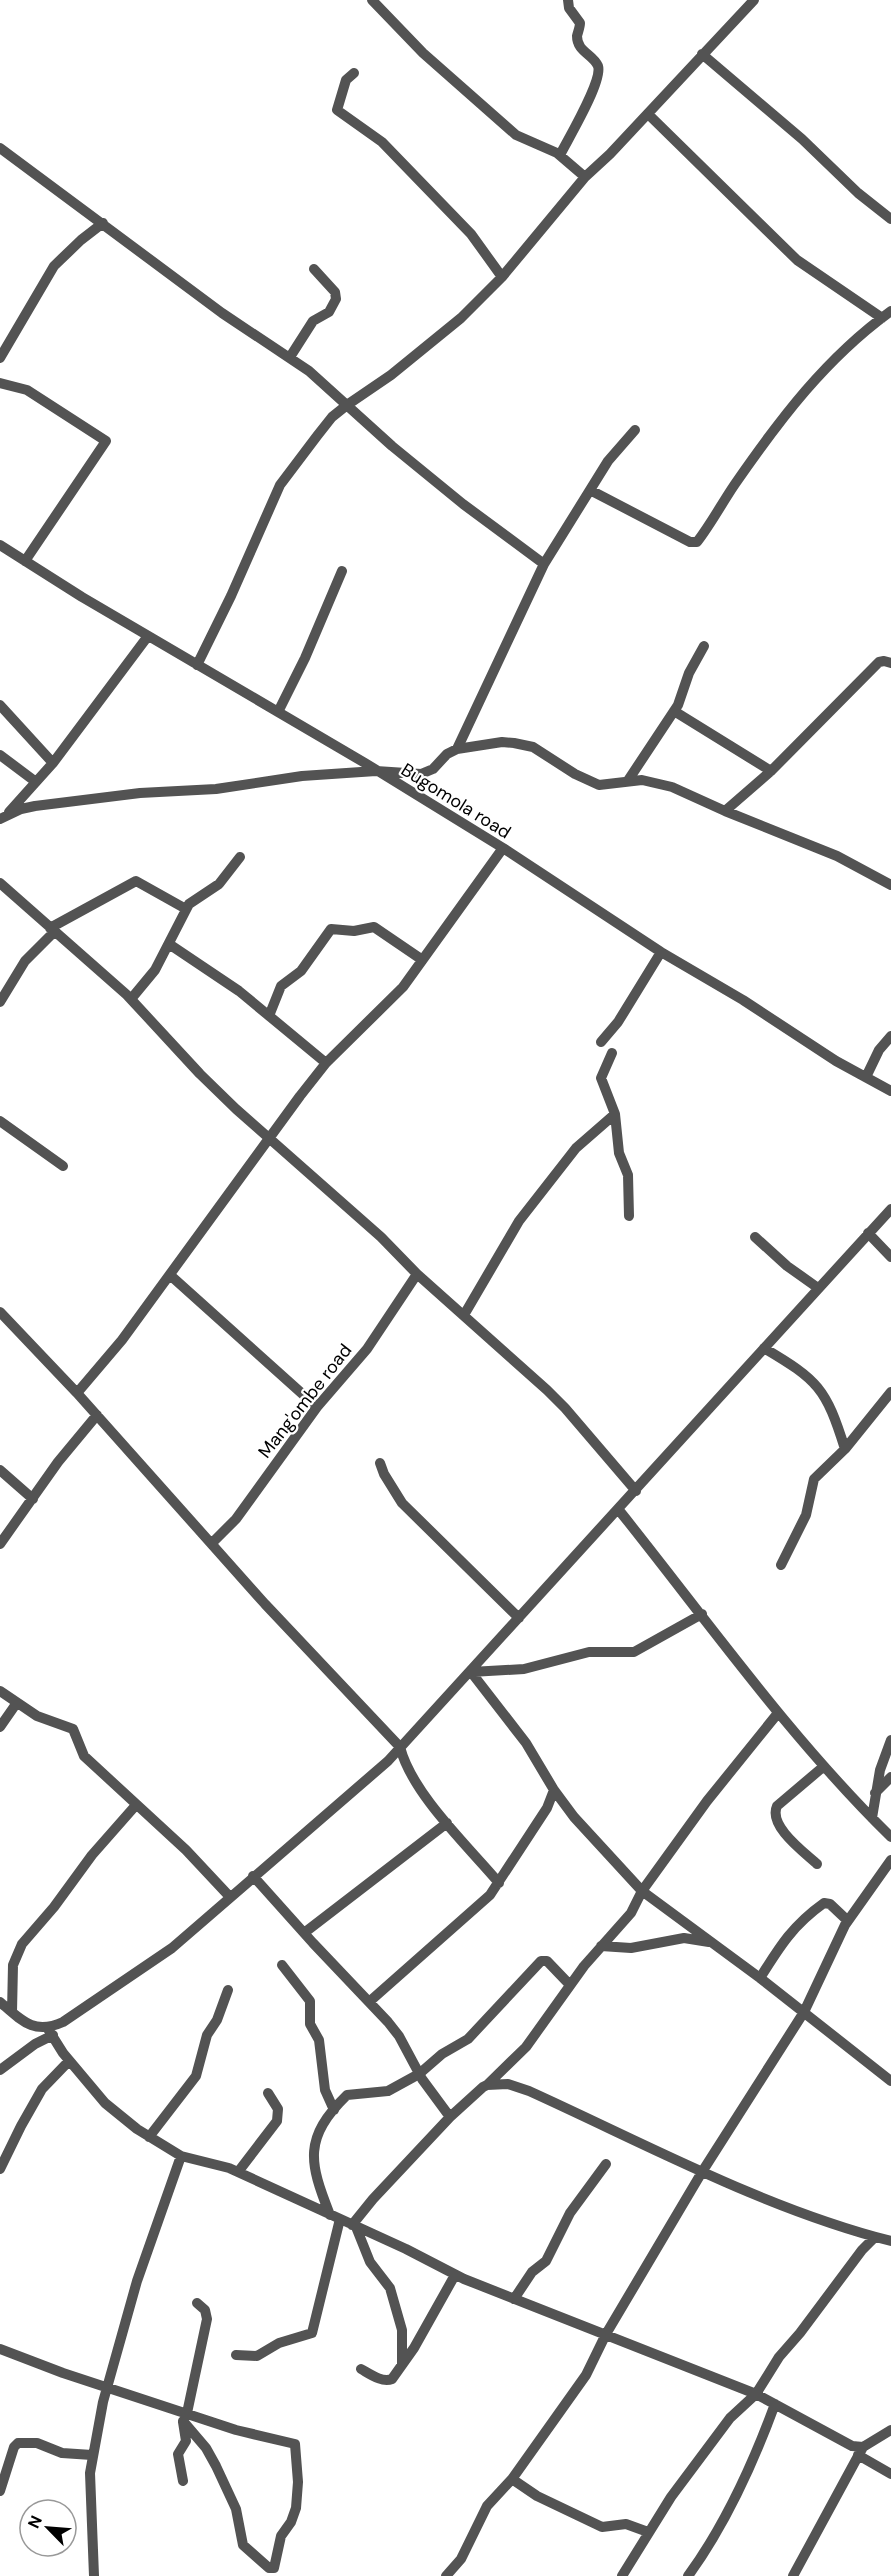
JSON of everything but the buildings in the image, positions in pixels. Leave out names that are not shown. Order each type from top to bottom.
[{"type":"street","points":[[372,0],[423,53],[516,135],[560,155],[585,177]]},
{"type":"street","points":[[560,155],[585,107],[598,72],[597,64],[580,46],[577,36],[580,20],[568,8],[568,0]]},
{"type":"street","points":[[197,664],[231,596],[280,485],[316,436],[332,417],[421,352],[462,318],[502,277],[585,177],[648,114],[747,2]]},
{"type":"street","points":[[702,54],[802,139],[858,193],[891,219]]},
{"type":"street","points":[[354,73],[346,80],[337,110],[382,142],[471,234],[502,277]]},
{"type":"street","points":[[648,114],[797,260],[882,318]]},
{"type":"street","points":[[2,152],[103,223],[222,313],[290,357],[463,504],[544,564]]},
{"type":"street","points":[[0,358],[54,266],[103,223]]},
{"type":"street","points":[[290,357],[312,321],[331,310],[336,299],[334,292],[314,269]]},
{"type":"street","points":[[590,490],[690,542],[697,542],[796,400],[822,371],[866,330],[891,311]]},
{"type":"street","points":[[0,383],[27,390],[106,441],[25,561]]},
{"type":"street","points":[[457,749],[544,564],[618,448],[635,430]]},
{"type":"street","name":"Bugomola road","points":[[0,545],[503,848],[661,952],[743,1000],[836,1061],[891,1091]]},
{"type":"street","points":[[278,712],[305,658],[342,571]]},
{"type":"street","points":[[3,817],[53,763],[148,636]]},
{"type":"street","points":[[627,782],[674,711],[689,673],[704,646]]},
{"type":"street","points":[[725,811],[771,771],[879,662],[891,663]]},
{"type":"street","points":[[0,705],[53,763]]},
{"type":"street","points":[[674,711],[771,771]]},
{"type":"street","points":[[3,817],[35,806],[81,799],[216,789],[302,776],[376,771],[414,774],[433,769],[447,754],[457,749],[502,742],[526,745],[596,784],[642,780],[664,784],[837,856],[891,885]]},
{"type":"street","points":[[0,755],[36,782]]},
{"type":"street","points":[[77,1393],[122,1340],[326,1063],[403,987],[503,848]]},
{"type":"street","points":[[131,999],[155,970],[186,909],[194,899],[219,884],[240,857]]},
{"type":"street","points":[[0,1002],[25,961],[52,930],[136,881],[186,909]]},
{"type":"street","points":[[0,883],[131,999],[200,1074],[565,1408],[636,1491]]},
{"type":"street","points":[[269,1016],[281,986],[301,971],[331,929],[354,932],[374,927],[421,959]]},
{"type":"street","points":[[169,944],[240,991],[326,1063]]},
{"type":"street","points":[[601,1042],[618,1022],[661,952]]},
{"type":"street","points":[[866,1077],[879,1050],[891,1036]]},
{"type":"street","points":[[612,1053],[601,1078],[615,1114],[618,1149],[628,1175],[629,1216]]},
{"type":"street","points":[[464,1316],[504,1243],[537,1197],[576,1148],[615,1114]]},
{"type":"street","points":[[0,1121],[63,1166]]},
{"type":"street","points":[[0,2070],[50,2032],[148,1965],[207,1919],[253,1876],[318,1823],[388,1761],[891,1209]]},
{"type":"street","points":[[868,1233],[891,1257]]},
{"type":"street","points":[[755,1237],[787,1266],[818,1288]]},
{"type":"street","name":"Mang'ombe road","points":[[212,1543],[236,1520],[317,1407],[366,1349],[417,1274]]},
{"type":"street","points":[[170,1275],[317,1407]]},
{"type":"street","points":[[0,1312],[97,1415],[265,1604],[400,1747],[408,1771],[447,1823],[500,1883]]},
{"type":"street","points":[[764,1348],[800,1370],[823,1393],[834,1412],[845,1449]]},
{"type":"street","points":[[781,1565],[806,1515],[814,1479],[845,1449],[891,1392]]},
{"type":"street","points":[[0,1544],[58,1462],[97,1415]]},
{"type":"street","points":[[380,1463],[402,1503],[519,1618]]},
{"type":"street","points":[[0,1470],[33,1499]]},
{"type":"street","points":[[618,1509],[778,1713],[823,1767],[891,1837]]},
{"type":"street","points":[[471,1672],[524,1669],[589,1652],[633,1652],[702,1614]]},
{"type":"street","points":[[471,1672],[526,1743],[554,1790],[590,1836],[642,1891],[716,1944],[891,2082]]},
{"type":"street","points":[[0,1691],[36,1716],[73,1730],[84,1756],[186,1850],[230,1897]]},
{"type":"street","points":[[0,1727],[16,1704]]},
{"type":"street","points":[[354,2226],[373,2199],[450,2117],[488,2085],[526,2047],[570,1985],[631,1913],[642,1891],[707,1802],[778,1713]]},
{"type":"street","points":[[872,1818],[875,1793],[885,1751],[891,1740]]},
{"type":"street","points":[[817,1864],[790,1839],[777,1820],[775,1811],[777,1806],[823,1767]]},
{"type":"street","points":[[875,1793],[891,1777]]},
{"type":"street","points":[[369,2002],[473,1911],[500,1883],[547,1808],[554,1790]]},
{"type":"street","points":[[12,2012],[13,1960],[22,1944],[60,1900],[97,1849],[136,1805]]},
{"type":"street","points":[[304,1933],[447,1823]]},
{"type":"street","points":[[446,2576],[461,2559],[487,2506],[512,2479],[586,2375],[606,2334],[702,2172],[804,2012],[848,1921],[891,1860]]},
{"type":"street","points":[[253,1876],[399,2036],[419,2074],[450,2117]]},
{"type":"street","points":[[760,1978],[784,1938],[824,1903],[830,1904],[848,1921]]},
{"type":"street","points":[[601,1946],[631,1948],[684,1938],[716,1944]]},
{"type":"street","points":[[236,2355],[257,2356],[279,2343],[312,2334],[335,2217],[315,2178],[312,2155],[320,2132],[347,2095],[388,2091],[419,2074],[442,2054],[468,2039],[541,1961],[547,1962],[570,1985]]},
{"type":"street","points":[[282,1965],[310,2001],[310,2024],[319,2040],[326,2090],[334,2110]]},
{"type":"street","points":[[149,2137],[196,2076],[207,2034],[217,2020],[228,1990]]},
{"type":"street","points":[[0,2002],[27,2023],[50,2032],[69,2061],[121,2118],[181,2156],[238,2172],[455,2275],[756,2394],[808,2420],[860,2451],[891,2474]]},
{"type":"street","points":[[0,2169],[42,2089],[69,2061]]},
{"type":"street","points":[[488,2085],[508,2084],[529,2091],[702,2172],[783,2204],[891,2241]]},
{"type":"street","points":[[238,2172],[280,2115],[268,2093]]},
{"type":"street","points":[[94,2576],[90,2484],[92,2455],[106,2386],[137,2281],[181,2156]]},
{"type":"street","points":[[513,2299],[532,2272],[546,2261],[570,2213],[606,2164]]},
{"type":"street","points":[[354,2226],[370,2262],[390,2288],[402,2330],[402,2366]]},
{"type":"street","points":[[622,2576],[648,2532],[730,2418],[756,2394],[782,2352],[800,2333],[862,2250],[875,2237]]},
{"type":"street","points":[[361,2369],[387,2381],[392,2379],[402,2366],[455,2275]]},
{"type":"street","points":[[183,2481],[178,2454],[186,2441],[183,2415],[207,2319],[206,2310],[197,2303]]},
{"type":"street","points":[[0,2349],[183,2415],[295,2444],[298,2482],[296,2508],[291,2522],[281,2536],[274,2568],[269,2568],[244,2547],[236,2509],[206,2448],[183,2415]]},
{"type":"street","points":[[688,2576],[715,2536],[739,2490],[775,2404]]},
{"type":"street","points":[[793,2576],[860,2451],[891,2430]]},
{"type":"street","points":[[0,2491],[14,2447],[18,2444],[37,2443],[62,2453],[92,2455]]},
{"type":"street","points":[[512,2479],[537,2496],[602,2527],[626,2523],[648,2532]]}]
